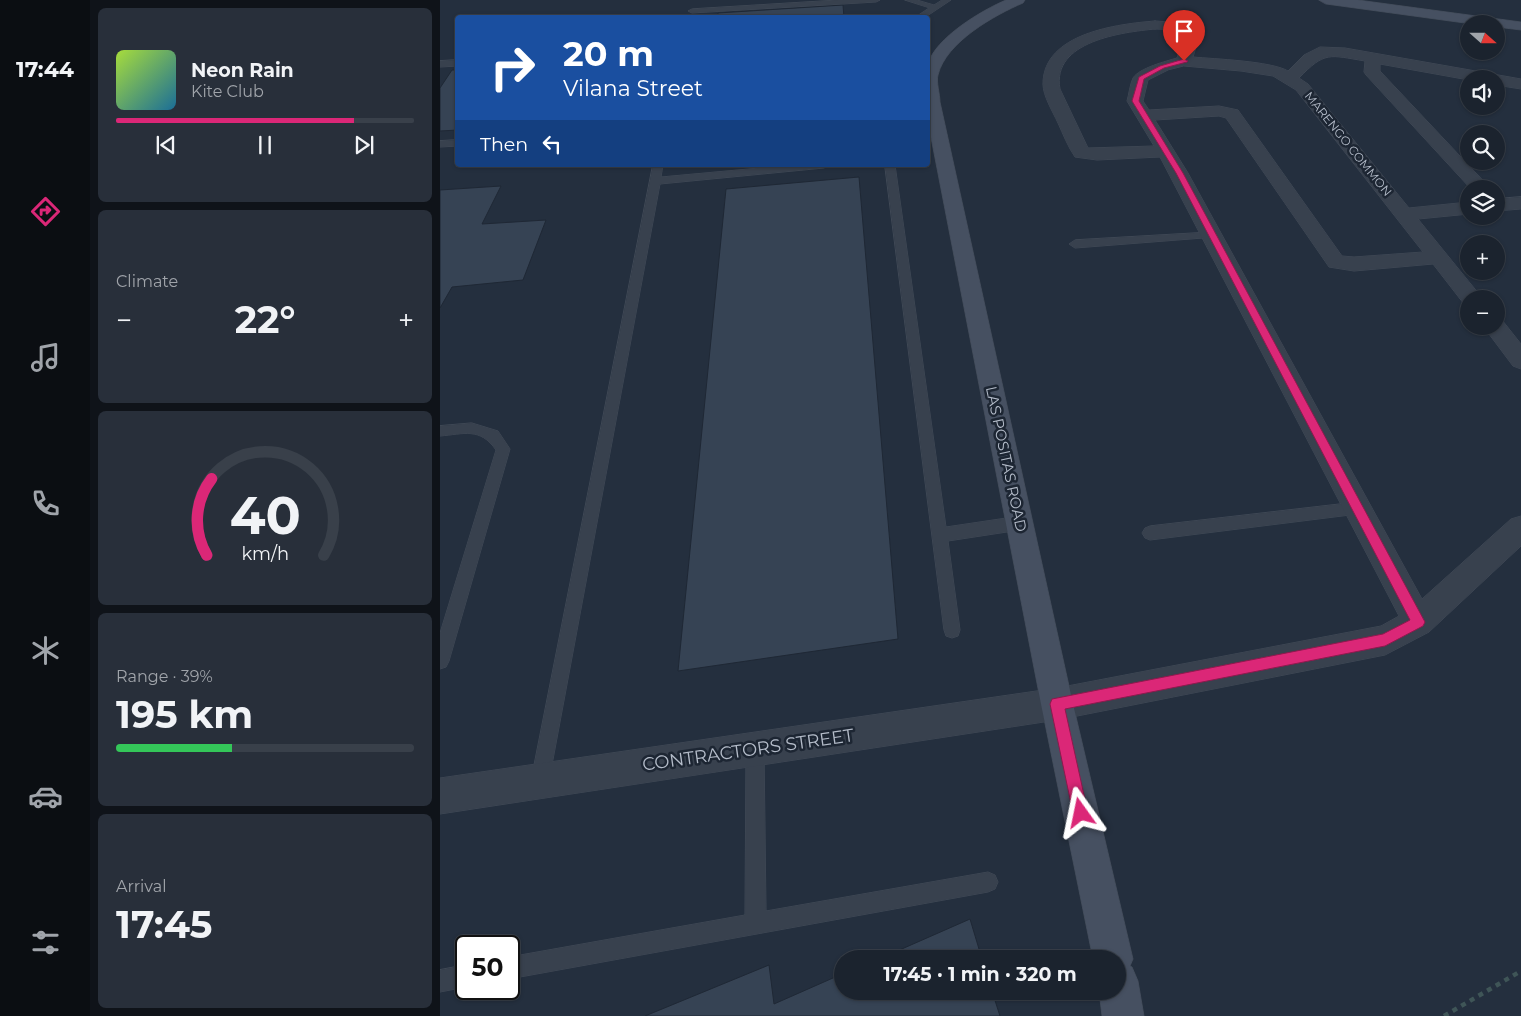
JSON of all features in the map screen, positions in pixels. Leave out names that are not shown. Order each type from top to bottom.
[{"type":"main road","name":"LAS POSITAS ROAD","points":[[1018,0],[990,12],[944,48],[930,75],[932,102],[1057,704],[1111,950]]},
{"type":"main road","points":[[1326,0],[1521,26]]},
{"type":"main road","points":[[1358,5],[1460,32]]},
{"type":"main road","points":[[1121,1000],[1123,1016]]},
{"type":"street","points":[[1166,151],[1097,155],[1081,153],[1051,86],[1052,69],[1066,50],[1088,37],[1135,26],[1158,24],[1178,24],[1195,27],[1184,61]]},
{"type":"street","points":[[1289,79],[1309,58],[1320,52],[1345,53],[1460,74]]},
{"type":"street","points":[[1373,58],[1372,72],[1474,180]]},
{"type":"street","name":"MARENGO COMMON","points":[[1418,622],[1212,235],[1136,101],[1141,78],[1162,67],[1184,61],[1240,66],[1278,72],[1302,87],[1465,290]]},
{"type":"street","points":[[1505,81],[1521,84]]},
{"type":"street","points":[[1144,114],[1219,111],[1232,114],[1336,262],[1354,264],[1438,257]]},
{"type":"street","points":[[1505,204],[1521,203]]},
{"type":"street","points":[[1404,214],[1460,209]]},
{"type":"street","points":[[1501,335],[1521,360]]},
{"type":"street","name":"CONTRACTORS STREET","points":[[440,796],[1057,704],[1385,640],[1418,622],[1521,528]]},
{"type":"lane","points":[[694,0],[691,14],[876,0]]},
{"type":"lane","points":[[909,0],[934,7]]},
{"type":"lane","points":[[922,15],[947,0]]},
{"type":"lane","points":[[440,64],[455,63]]},
{"type":"lane","points":[[440,144],[455,143]]},
{"type":"lane","points":[[540,781],[658,167]]},
{"type":"lane","points":[[655,181],[803,167]]},
{"type":"lane","points":[[890,167],[952,630]]},
{"type":"lane","points":[[1075,244],[1212,235]]},
{"type":"lane","points":[[440,431],[472,428],[493,435],[503,450],[440,661]]},
{"type":"lane","points":[[1150,533],[1358,508]]},
{"type":"lane","points":[[940,535],[1020,523]]},
{"type":"lane","points":[[755,749],[756,924]]},
{"type":"lane","points":[[520,966],[988,882]]},
{"type":"lane","points":[[440,981],[455,978]]},
{"type":"path","points":[[1444,1016],[1521,972]]},
{"type":"building","points":[[843,5],[844,15],[718,15],[718,13]]},
{"type":"building","points":[[452,70],[455,70],[455,130],[440,131],[440,88]]},
{"type":"building","points":[[859,177],[898,639],[678,671],[726,189]]},
{"type":"building","points":[[501,186],[482,224],[546,220],[523,280],[452,287],[440,308],[440,190]]},
{"type":"building","points":[[970,919],[979,950],[899,950]]},
{"type":"building","points":[[769,965],[774,1004],[834,978],[834,1000],[995,1000],[1000,1016],[645,1016]]},
{"type":"route","points":[[1081,813],[1057,704],[1385,640],[1418,622],[1179,173],[1136,101],[1141,78],[1162,67],[1184,61]]}]
